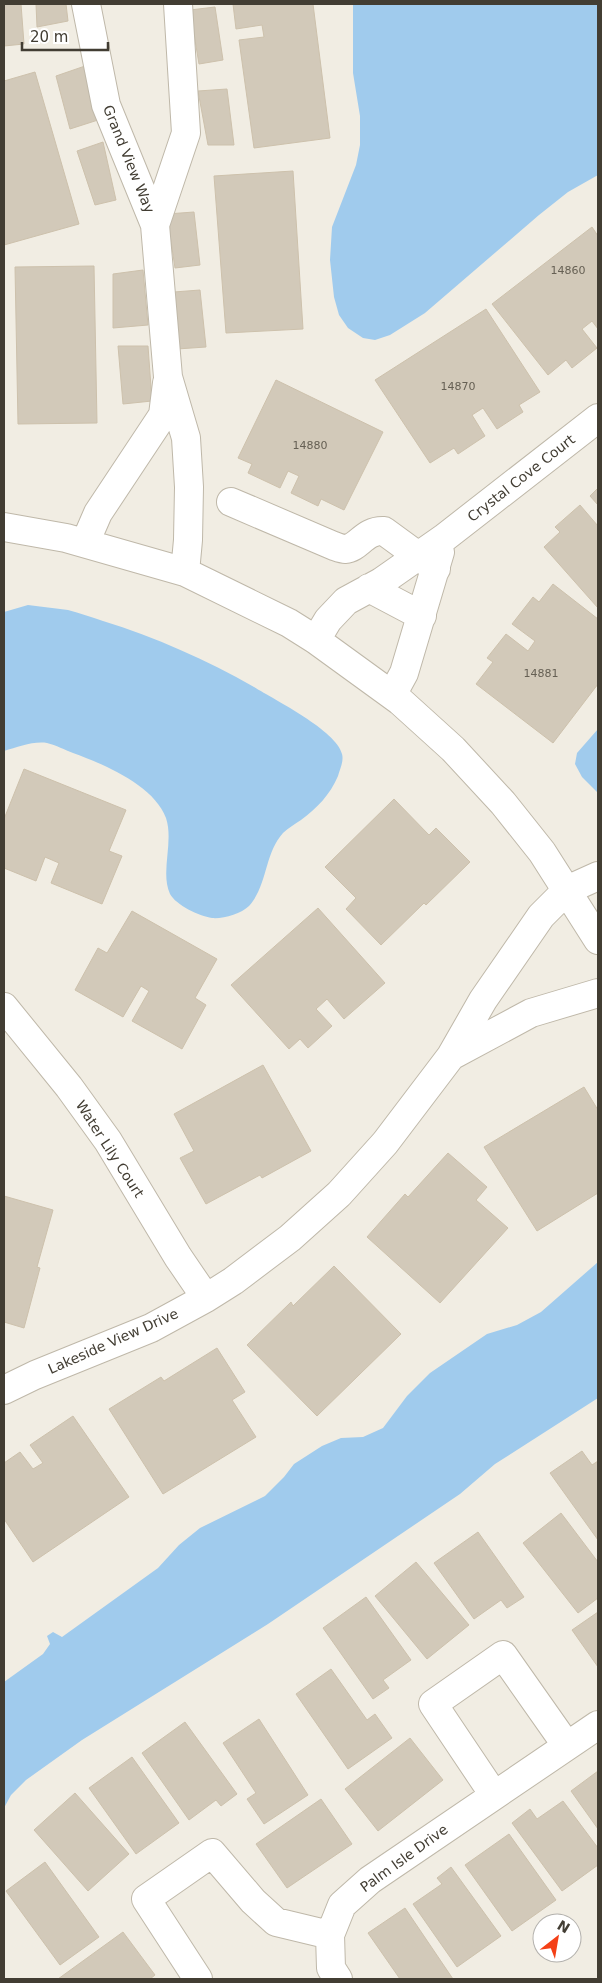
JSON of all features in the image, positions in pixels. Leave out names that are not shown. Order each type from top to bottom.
[{"type":"street","name":"Grand View Way","points":[[85,543],[98,513],[164,415],[168,376],[155,225],[106,105],[86,4]]},
{"type":"street","name":"Grand View Way","points":[[155,225],[186,133],[178,4]]},
{"type":"street","name":"Grand View Way","points":[[168,376],[186,438],[189,487],[185,572]]},
{"type":"street","name":"Crystal Cove Court","points":[[392,695],[404,673],[422,616],[427,562],[444,538],[598,418]]},
{"type":"street","points":[[231,502],[345,549],[352,547],[376,530],[384,531],[427,562]]},
{"type":"street","points":[[4,527],[66,538],[185,572],[288,623],[316,640],[392,695],[453,749],[503,803],[542,852],[598,940]]},
{"type":"street","points":[[316,640],[334,613],[346,601],[369,588],[427,562]]},
{"type":"street","points":[[369,588],[422,616]]},
{"type":"street","name":"Lakeside View Drive","points":[[4,1390],[34,1375],[151,1328],[206,1298],[290,1238],[339,1194],[385,1143],[452,1056],[483,1000],[541,916],[567,890],[598,876]]},
{"type":"street","name":"Lakeside View Drive","points":[[452,1056],[532,1013],[598,992]]},
{"type":"street","name":"Water Lily Court","points":[[4,1007],[69,1087],[108,1141],[178,1257],[206,1298]]},
{"type":"street","points":[[494,1795],[433,1704],[503,1655],[567,1746]]},
{"type":"street","name":"Palm Isle Drive","points":[[338,1979],[331,1968],[330,1936],[342,1905],[370,1880],[598,1725]]},
{"type":"street","points":[[198,1979],[146,1899],[212,1854],[253,1901],[276,1922],[330,1936]]},
{"type":"water","points":[[353,4],[598,4],[598,175],[568,192],[539,215],[425,313],[390,335],[375,340],[363,338],[348,328],[339,315],[334,297],[330,260],[332,227],[356,165],[360,145],[360,116],[353,73]]},
{"type":"water","points":[[28,605],[77,612],[142,634],[199,658],[290,708],[317,726],[338,745],[342,754],[342,765],[335,783],[318,806],[285,831],[277,841],[272,850],[260,889],[246,909],[221,918],[212,918],[188,909],[173,898],[167,885],[166,876],[169,837],[166,818],[160,806],[151,795],[126,777],[98,763],[47,743],[20,746],[4,751],[4,612]]},
{"type":"water","points":[[598,729],[598,793],[582,777],[575,764],[577,753]]},
{"type":"water","points":[[598,1262],[598,1398],[495,1464],[460,1494],[268,1624],[82,1740],[26,1780],[11,1795],[4,1808],[4,1682],[43,1654],[50,1644],[47,1636],[53,1632],[62,1637],[158,1568],[179,1545],[200,1528],[265,1496],[294,1464],[322,1446],[341,1438],[363,1437],[383,1428],[407,1396],[430,1373],[487,1334],[517,1325],[541,1312]]},
{"type":"building","points":[[4,4],[21,4],[24,44],[4,46]]},
{"type":"building","points":[[36,4],[66,4],[68,21],[37,27]]},
{"type":"building","points":[[233,4],[313,4],[330,138],[254,148],[239,40],[264,37],[262,25],[236,29]]},
{"type":"building","points":[[215,7],[223,60],[199,64],[190,10]]},
{"type":"building","points":[[85,66],[98,120],[70,129],[56,76]]},
{"type":"building","points":[[35,72],[79,224],[4,245],[4,81]]},
{"type":"building","points":[[227,89],[234,145],[208,145],[198,91]]},
{"type":"building","points":[[103,142],[116,200],[95,205],[77,151]]},
{"type":"building","points":[[293,171],[303,329],[226,333],[214,176]]},
{"type":"building","points":[[194,212],[200,265],[175,268],[167,214]]},
{"type":"building","points":[[592,227],[598,236],[598,329],[592,321],[582,329],[597,348],[572,368],[566,360],[548,375],[492,304]]},
{"type":"building","points":[[94,266],[97,423],[18,424],[15,267]]},
{"type":"building","points":[[143,270],[148,325],[113,328],[113,274]]},
{"type":"building","points":[[200,290],[206,347],[177,349],[174,292]]},
{"type":"building","points":[[486,309],[540,392],[519,405],[523,412],[497,429],[483,408],[472,415],[485,436],[458,454],[454,448],[430,463],[375,380]]},
{"type":"building","points":[[118,346],[148,346],[152,401],[123,404]]},
{"type":"building","points":[[276,380],[383,432],[344,510],[321,499],[318,506],[291,493],[299,476],[288,471],[280,488],[248,473],[252,464],[238,458]]},
{"type":"building","points":[[598,488],[598,505],[590,496]]},
{"type":"building","points":[[580,505],[598,526],[598,608],[544,547],[560,532],[555,527]]},
{"type":"building","points":[[553,584],[598,619],[598,684],[553,743],[476,684],[493,662],[487,658],[506,634],[528,651],[535,641],[512,624],[533,597],[539,602]]},
{"type":"building","points":[[24,769],[126,810],[109,851],[122,856],[102,904],[51,883],[59,863],[45,857],[36,881],[4,868],[4,819]]},
{"type":"building","points":[[394,799],[429,835],[436,828],[470,862],[381,945],[346,909],[356,898],[325,867]]},
{"type":"building","points":[[318,908],[385,983],[344,1019],[327,999],[316,1009],[332,1026],[308,1048],[300,1039],[289,1049],[231,985]]},
{"type":"building","points":[[132,911],[217,959],[195,998],[206,1005],[182,1049],[132,1021],[149,991],[141,986],[123,1017],[75,990],[98,948],[107,953]]},
{"type":"building","points":[[263,1065],[311,1151],[262,1178],[260,1175],[206,1204],[180,1158],[194,1151],[174,1114]]},
{"type":"building","points":[[584,1087],[598,1110],[598,1193],[537,1231],[484,1147]]},
{"type":"building","points":[[448,1153],[487,1187],[476,1200],[508,1228],[440,1303],[367,1237],[405,1194],[408,1197]]},
{"type":"building","points":[[4,1196],[53,1210],[37,1267],[40,1268],[24,1328],[4,1322]]},
{"type":"building","points":[[334,1266],[401,1334],[317,1416],[247,1345],[291,1302],[293,1306]]},
{"type":"building","points":[[217,1348],[245,1392],[232,1400],[256,1437],[163,1494],[109,1409],[161,1377],[164,1381]]},
{"type":"building","points":[[73,1416],[129,1497],[33,1562],[4,1519],[4,1463],[20,1452],[33,1469],[43,1463],[30,1445]]},
{"type":"building","points":[[582,1451],[592,1465],[598,1461],[598,1540],[550,1473]]},
{"type":"building","points":[[561,1513],[598,1562],[598,1598],[578,1613],[523,1543]]},
{"type":"building","points":[[478,1532],[524,1597],[507,1608],[501,1600],[474,1619],[434,1563]]},
{"type":"building","points":[[416,1562],[469,1625],[427,1659],[375,1596]]},
{"type":"building","points":[[366,1597],[411,1660],[383,1680],[389,1688],[373,1699],[323,1628]]},
{"type":"building","points":[[598,1612],[598,1667],[572,1630]]},
{"type":"building","points":[[331,1669],[367,1720],[375,1714],[392,1738],[348,1769],[296,1694]]},
{"type":"building","points":[[259,1719],[308,1795],[264,1824],[247,1799],[256,1793],[223,1743]]},
{"type":"building","points":[[185,1722],[237,1794],[221,1806],[216,1800],[189,1820],[142,1753]]},
{"type":"building","points":[[410,1738],[443,1780],[378,1831],[345,1789]]},
{"type":"building","points":[[132,1757],[179,1823],[136,1854],[89,1788]]},
{"type":"building","points":[[598,1771],[598,1829],[571,1791]]},
{"type":"building","points":[[75,1793],[129,1854],[88,1891],[34,1830]]},
{"type":"building","points":[[321,1799],[352,1844],[287,1888],[256,1844]]},
{"type":"building","points":[[563,1801],[598,1848],[598,1865],[562,1891],[512,1823],[530,1809],[537,1819]]},
{"type":"building","points":[[509,1834],[556,1900],[538,1913],[532,1913],[532,1917],[512,1931],[465,1865]]},
{"type":"building","points":[[45,1862],[99,1937],[60,1965],[6,1891]]},
{"type":"building","points":[[451,1867],[501,1936],[457,1967],[413,1904],[442,1884],[437,1878]]},
{"type":"building","points":[[405,1908],[453,1979],[400,1979],[368,1933]]},
{"type":"building","points":[[123,1932],[155,1975],[150,1979],[58,1979]]}]
